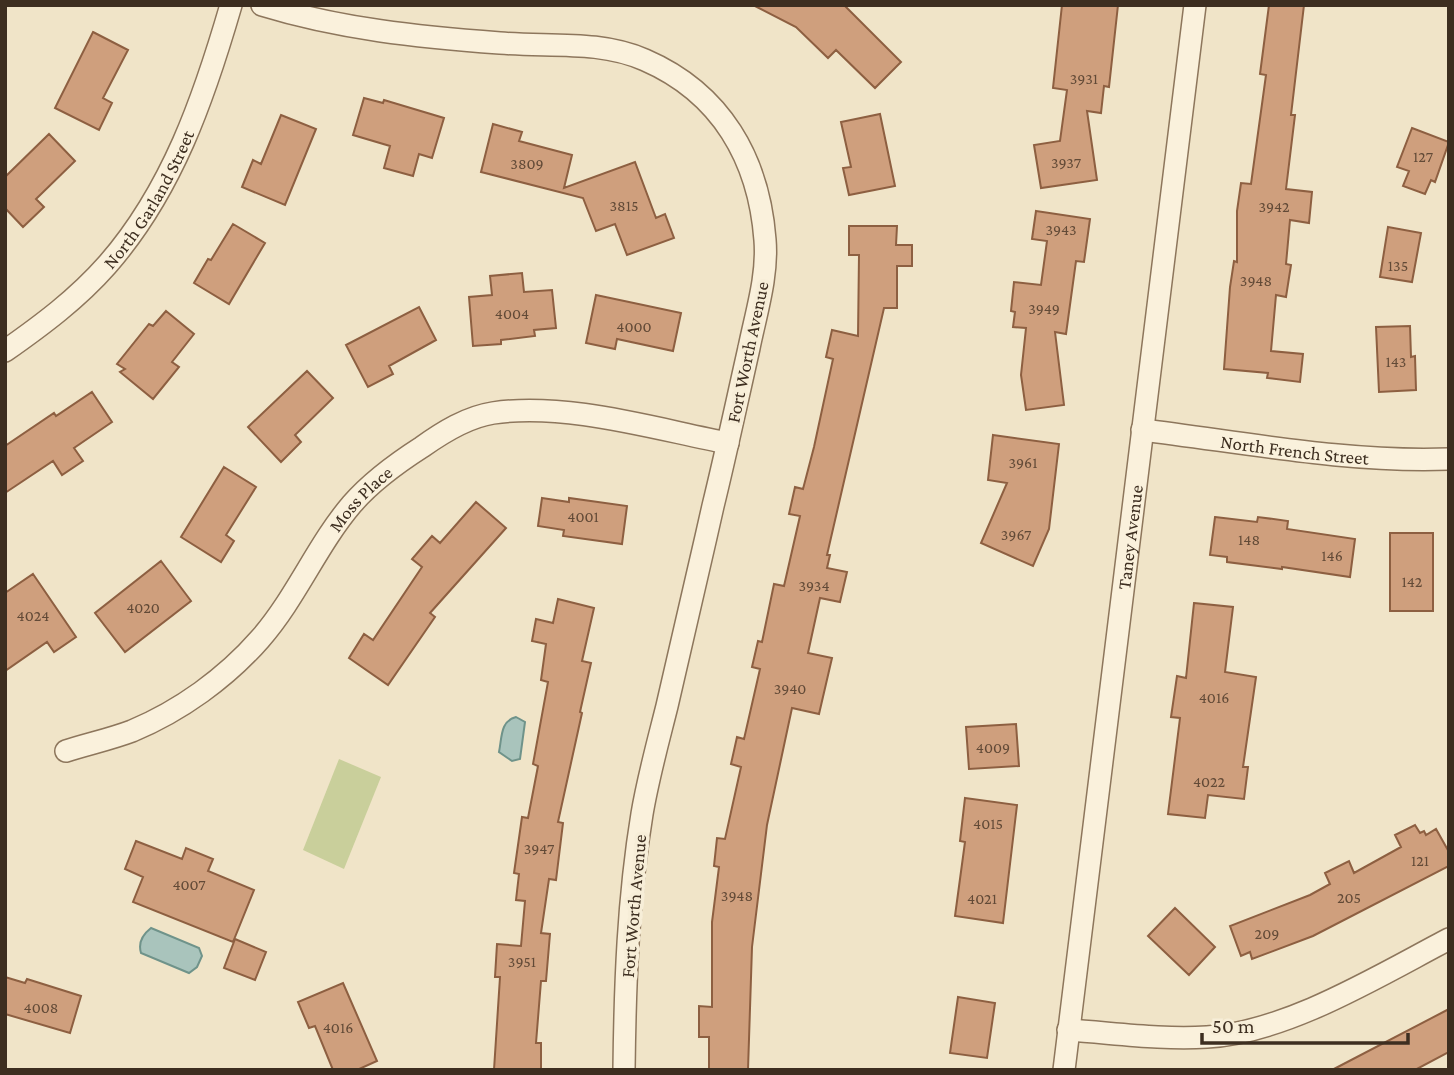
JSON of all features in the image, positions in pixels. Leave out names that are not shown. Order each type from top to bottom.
[{"type":"street","name":"North Garland Street","points":[[5,351],[49,320],[83,289],[126,242],[147,212],[186,139],[213,68],[231,5]]},
{"type":"street","name":"Fort Worth Avenue","points":[[262,5],[337,25],[379,32],[507,44],[605,48],[642,59],[682,81],[716,109],[732,131],[753,181],[759,200],[765,243],[764,276],[642,810],[625,960],[624,1070]]},
{"type":"street","name":"Taney Avenue","points":[[1064,1070],[1195,5]]},
{"type":"street","name":"Moss Place","points":[[66,751],[131,731],[170,713],[234,666],[280,613],[323,544],[352,504],[377,479],[448,430],[490,413],[542,410],[594,417],[728,443]]},
{"type":"street","name":"North French Street","points":[[1142,430],[1344,455],[1449,459]]},
{"type":"street","points":[[1068,1030],[1207,1038],[1237,1034],[1299,1015],[1449,939]]},
{"type":"green space","points":[[339,759],[381,777],[344,869],[303,850]]},
{"type":"water","points":[[516,717],[525,722],[520,759],[512,761],[499,752],[504,726]]},
{"type":"water","points":[[151,928],[199,948],[202,956],[197,967],[189,973],[141,953],[142,939]]},
{"type":"building","points":[[753,5],[844,5],[901,62],[875,88],[836,50],[828,58],[796,27]]},
{"type":"building","points":[[1062,5],[1118,5],[1109,87],[1104,86],[1101,113],[1087,111],[1097,180],[1041,188],[1034,145],[1060,141],[1067,90],[1053,88]]},
{"type":"building","points":[[1269,5],[1304,5],[1291,115],[1295,115],[1286,189],[1312,192],[1309,223],[1290,220],[1286,264],[1291,265],[1286,297],[1276,295],[1271,351],[1303,354],[1300,382],[1267,378],[1268,373],[1224,369],[1230,287],[1234,261],[1237,262],[1237,211],[1241,183],[1251,184],[1266,75],[1260,74]]},
{"type":"building","points":[[93,32],[128,50],[103,98],[112,103],[99,130],[55,108]]},
{"type":"building","points":[[364,98],[383,103],[384,100],[444,118],[432,158],[419,154],[413,176],[384,168],[390,146],[353,135]]},
{"type":"building","points":[[880,114],[895,186],[849,195],[843,168],[851,167],[841,122]]},
{"type":"building","points":[[281,115],[316,129],[285,205],[242,187],[253,160],[261,164]]},
{"type":"building","points":[[493,124],[522,132],[519,141],[572,155],[564,188],[635,162],[656,218],[665,214],[674,238],[627,255],[615,224],[596,231],[583,198],[481,172]]},
{"type":"building","points":[[1412,128],[1449,142],[1435,182],[1431,180],[1425,194],[1403,186],[1409,171],[1397,167]]},
{"type":"building","points":[[49,134],[75,161],[36,199],[44,207],[23,227],[5,208],[5,177]]},
{"type":"building","points":[[1036,211],[1090,219],[1084,262],[1076,261],[1066,334],[1055,332],[1064,405],[1026,410],[1021,375],[1026,328],[1013,327],[1015,312],[1011,311],[1014,282],[1041,285],[1047,241],[1032,239]]},
{"type":"building","points":[[233,224],[265,243],[229,304],[194,283]]},
{"type":"building","points":[[849,226],[897,226],[896,245],[912,245],[912,266],[897,266],[897,308],[884,308],[827,555],[830,555],[827,568],[847,572],[840,602],[820,598],[808,653],[832,658],[819,714],[792,708],[767,825],[752,947],[748,1070],[709,1070],[709,1037],[699,1037],[699,1006],[712,1007],[712,922],[719,867],[714,866],[717,838],[725,839],[741,767],[731,764],[737,737],[744,739],[760,669],[752,667],[758,641],[762,642],[774,584],[784,586],[800,516],[789,514],[795,487],[803,489],[814,447],[833,359],[826,357],[832,330],[858,336],[859,255],[849,255]]},
{"type":"building","points":[[1388,227],[1421,233],[1412,282],[1380,277]]},
{"type":"building","points":[[522,273],[524,292],[552,290],[556,328],[534,330],[535,336],[501,340],[501,344],[473,346],[469,297],[492,295],[490,276]]},
{"type":"building","points":[[596,295],[681,313],[673,351],[617,339],[615,349],[586,343]]},
{"type":"building","points":[[419,307],[436,340],[389,366],[393,374],[368,387],[346,345]]},
{"type":"building","points":[[166,311],[194,334],[172,362],[179,367],[153,399],[120,372],[125,369],[117,364],[149,324],[153,326]]},
{"type":"building","points":[[1410,326],[1411,357],[1415,356],[1416,390],[1379,392],[1376,327]]},
{"type":"building","points":[[307,371],[333,398],[295,435],[301,442],[281,462],[248,427]]},
{"type":"building","points":[[92,392],[112,422],[74,448],[83,461],[62,475],[53,461],[5,493],[5,446],[54,413],[56,416]]},
{"type":"building","points":[[993,435],[1059,444],[1049,529],[1033,566],[981,543],[1007,483],[988,480]]},
{"type":"building","points":[[224,467],[256,487],[226,535],[234,541],[221,562],[181,537]]},
{"type":"building","points":[[542,498],[569,502],[569,498],[627,506],[622,544],[563,536],[564,530],[538,526]]},
{"type":"building","points":[[476,502],[506,528],[430,613],[435,617],[388,685],[349,658],[364,634],[373,640],[422,567],[412,559],[432,536],[440,543]]},
{"type":"building","points":[[1215,517],[1257,522],[1258,517],[1288,521],[1287,529],[1355,539],[1350,577],[1227,562],[1227,557],[1210,555]]},
{"type":"building","points":[[1390,533],[1433,533],[1433,611],[1390,611]]},
{"type":"building","points":[[161,561],[191,601],[125,652],[95,613]]},
{"type":"building","points":[[33,574],[76,637],[54,652],[47,642],[5,671],[5,593]]},
{"type":"building","points":[[558,599],[594,608],[582,661],[591,663],[558,822],[563,823],[556,880],[549,879],[541,933],[550,934],[546,981],[541,981],[536,1043],[541,1043],[541,1070],[494,1070],[500,977],[495,977],[497,944],[521,946],[525,901],[516,900],[519,874],[514,873],[522,817],[528,818],[538,766],[533,764],[548,682],[541,680],[546,644],[532,641],[536,619],[553,623]]},
{"type":"building","points":[[1194,603],[1233,607],[1225,672],[1256,677],[1243,767],[1248,767],[1244,799],[1208,795],[1205,818],[1168,814],[1180,718],[1171,717],[1177,676],[1186,678]]},
{"type":"building","points":[[1016,724],[1019,766],[969,769],[966,727]]},
{"type":"building","points":[[965,798],[1017,805],[1003,923],[955,916],[965,842],[960,841]]},
{"type":"building","points":[[1415,825],[1420,833],[1424,831],[1426,835],[1436,829],[1449,852],[1449,866],[1313,936],[1252,959],[1250,952],[1241,956],[1230,926],[1310,895],[1330,884],[1325,873],[1349,861],[1354,873],[1401,847],[1395,835]]},
{"type":"building","points":[[136,841],[182,859],[186,848],[213,859],[208,871],[254,890],[233,942],[133,902],[143,877],[125,869]]},
{"type":"building","points":[[1175,908],[1215,947],[1189,975],[1148,936]]},
{"type":"building","points":[[235,939],[266,952],[255,980],[224,968]]},
{"type":"building","points":[[5,977],[25,983],[27,979],[81,996],[70,1033],[5,1014]]},
{"type":"building","points":[[343,983],[377,1061],[357,1070],[333,1070],[315,1026],[309,1028],[298,1002]]},
{"type":"building","points":[[958,997],[995,1003],[987,1058],[950,1053]]},
{"type":"building","points":[[1449,1009],[1449,1052],[1415,1070],[1332,1070]]}]
